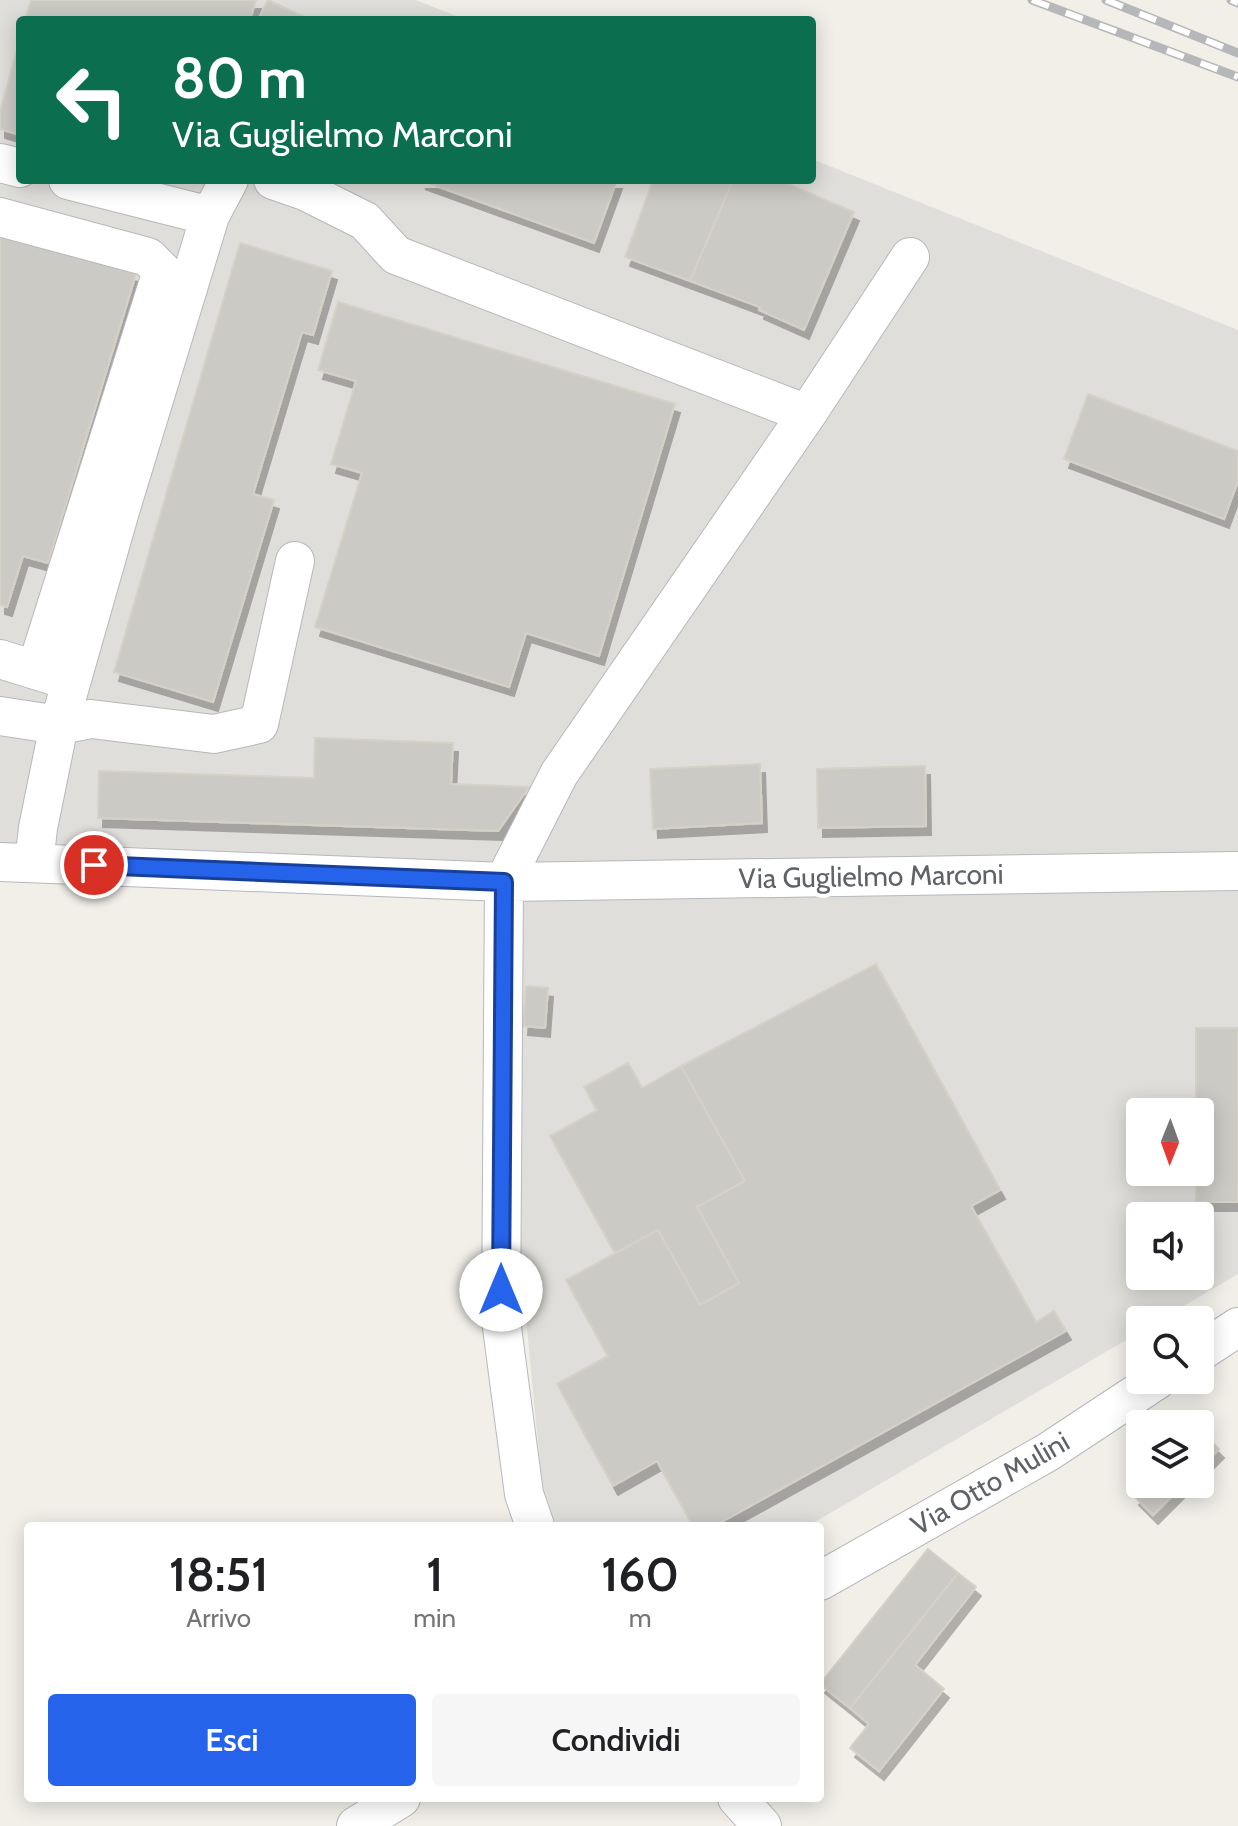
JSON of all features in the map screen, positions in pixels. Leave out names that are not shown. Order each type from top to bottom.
[{"type":"street","points":[[84,184],[210,216]]},
{"type":"street","points":[[54,676],[120,511],[210,216],[227,184]]},
{"type":"street","points":[[285,184],[365,221],[396,255],[807,414]]},
{"type":"street","points":[[0,217],[148,257],[162,271],[54,676],[59,725],[38,828],[17,862]]},
{"type":"street","points":[[534,1522],[524,1494],[501,1320],[504,882],[559,774],[807,414],[910,257]]},
{"type":"street","points":[[0,716],[59,725],[91,719],[214,734],[259,724],[295,561]]},
{"type":"street","points":[[0,659],[54,676]]},
{"type":"street","name":"Via Guglielmo Marconi","points":[[17,862],[504,882],[1238,871]]},
{"type":"street","points":[[1214,1343],[1238,1327]]},
{"type":"street","name":"Via Otto Mulini","points":[[824,1579],[1048,1452],[1136,1394]]},
{"type":"street","points":[[356,1826],[395,1802]]},
{"type":"street","points":[[741,1802],[762,1826]]},
{"type":"shaded area","points":[[0,0],[416,0],[456,16],[16,16],[16,184],[816,184],[816,161],[1238,330],[1238,1274],[1214,1288],[1214,1202],[1126,1202],[1126,1290],[1211,1290],[1184,1306],[1126,1306],[1126,1340],[815,1522],[546,1522],[485,891],[0,856]]},
{"type":"building","points":[[31,0],[256,0],[251,16],[26,16]]},
{"type":"building","points":[[268,0],[303,16],[260,16]]},
{"type":"building","points":[[16,53],[16,134],[0,129],[0,111]]},
{"type":"building","points":[[431,184],[616,184],[594,243]]},
{"type":"building","points":[[652,184],[731,184],[690,281],[625,257]]},
{"type":"building","points":[[731,184],[788,184],[854,212],[804,330],[759,310],[760,307],[690,281]]},
{"type":"building","points":[[0,232],[136,274],[48,563],[23,556],[7,607],[0,605]]},
{"type":"building","points":[[240,243],[332,271],[313,335],[302,332],[253,494],[274,500],[213,702],[114,672]]},
{"type":"building","points":[[338,302],[675,404],[599,656],[526,633],[509,687],[315,627],[362,473],[331,464],[356,381],[318,370]]},
{"type":"building","points":[[1088,394],[1238,451],[1238,481],[1224,519],[1064,459]]},
{"type":"building","points":[[315,738],[453,743],[451,784],[529,787],[498,831],[98,818],[99,771],[314,778]]},
{"type":"building","points":[[760,764],[762,823],[653,829],[650,769]]},
{"type":"building","points":[[925,766],[926,826],[818,828],[817,769]]},
{"type":"building","points":[[876,964],[1000,1190],[971,1206],[1036,1322],[1054,1311],[1066,1331],[721,1522],[691,1522],[657,1461],[613,1486],[557,1384],[608,1356],[566,1280],[658,1230],[700,1305],[739,1283],[697,1207],[745,1181],[681,1066]]},
{"type":"building","points":[[526,986],[548,988],[545,1028],[523,1026]]},
{"type":"building","points":[[1196,1028],[1238,1028],[1238,1202],[1196,1202],[1196,1186],[1214,1186],[1214,1098],[1196,1098]]},
{"type":"building","points":[[628,1063],[642,1088],[681,1066],[745,1181],[697,1207],[739,1283],[700,1305],[658,1230],[615,1253],[550,1136],[597,1110],[584,1087]]},
{"type":"building","points":[[1136,1498],[1170,1498],[1153,1515]]},
{"type":"building","points":[[928,1549],[958,1573],[850,1708],[824,1687],[824,1679]]},
{"type":"building","points":[[958,1573],[976,1587],[915,1665],[944,1689],[879,1771],[850,1748],[869,1724],[850,1708]]},
{"type":"railway","points":[[1032,0],[1238,77]]},
{"type":"railway","points":[[1106,0],[1238,53]]},
{"type":"railway","points":[[1231,0],[1238,3]]},
{"type":"route","points":[[94,865],[504,882],[501,1290]]}]
